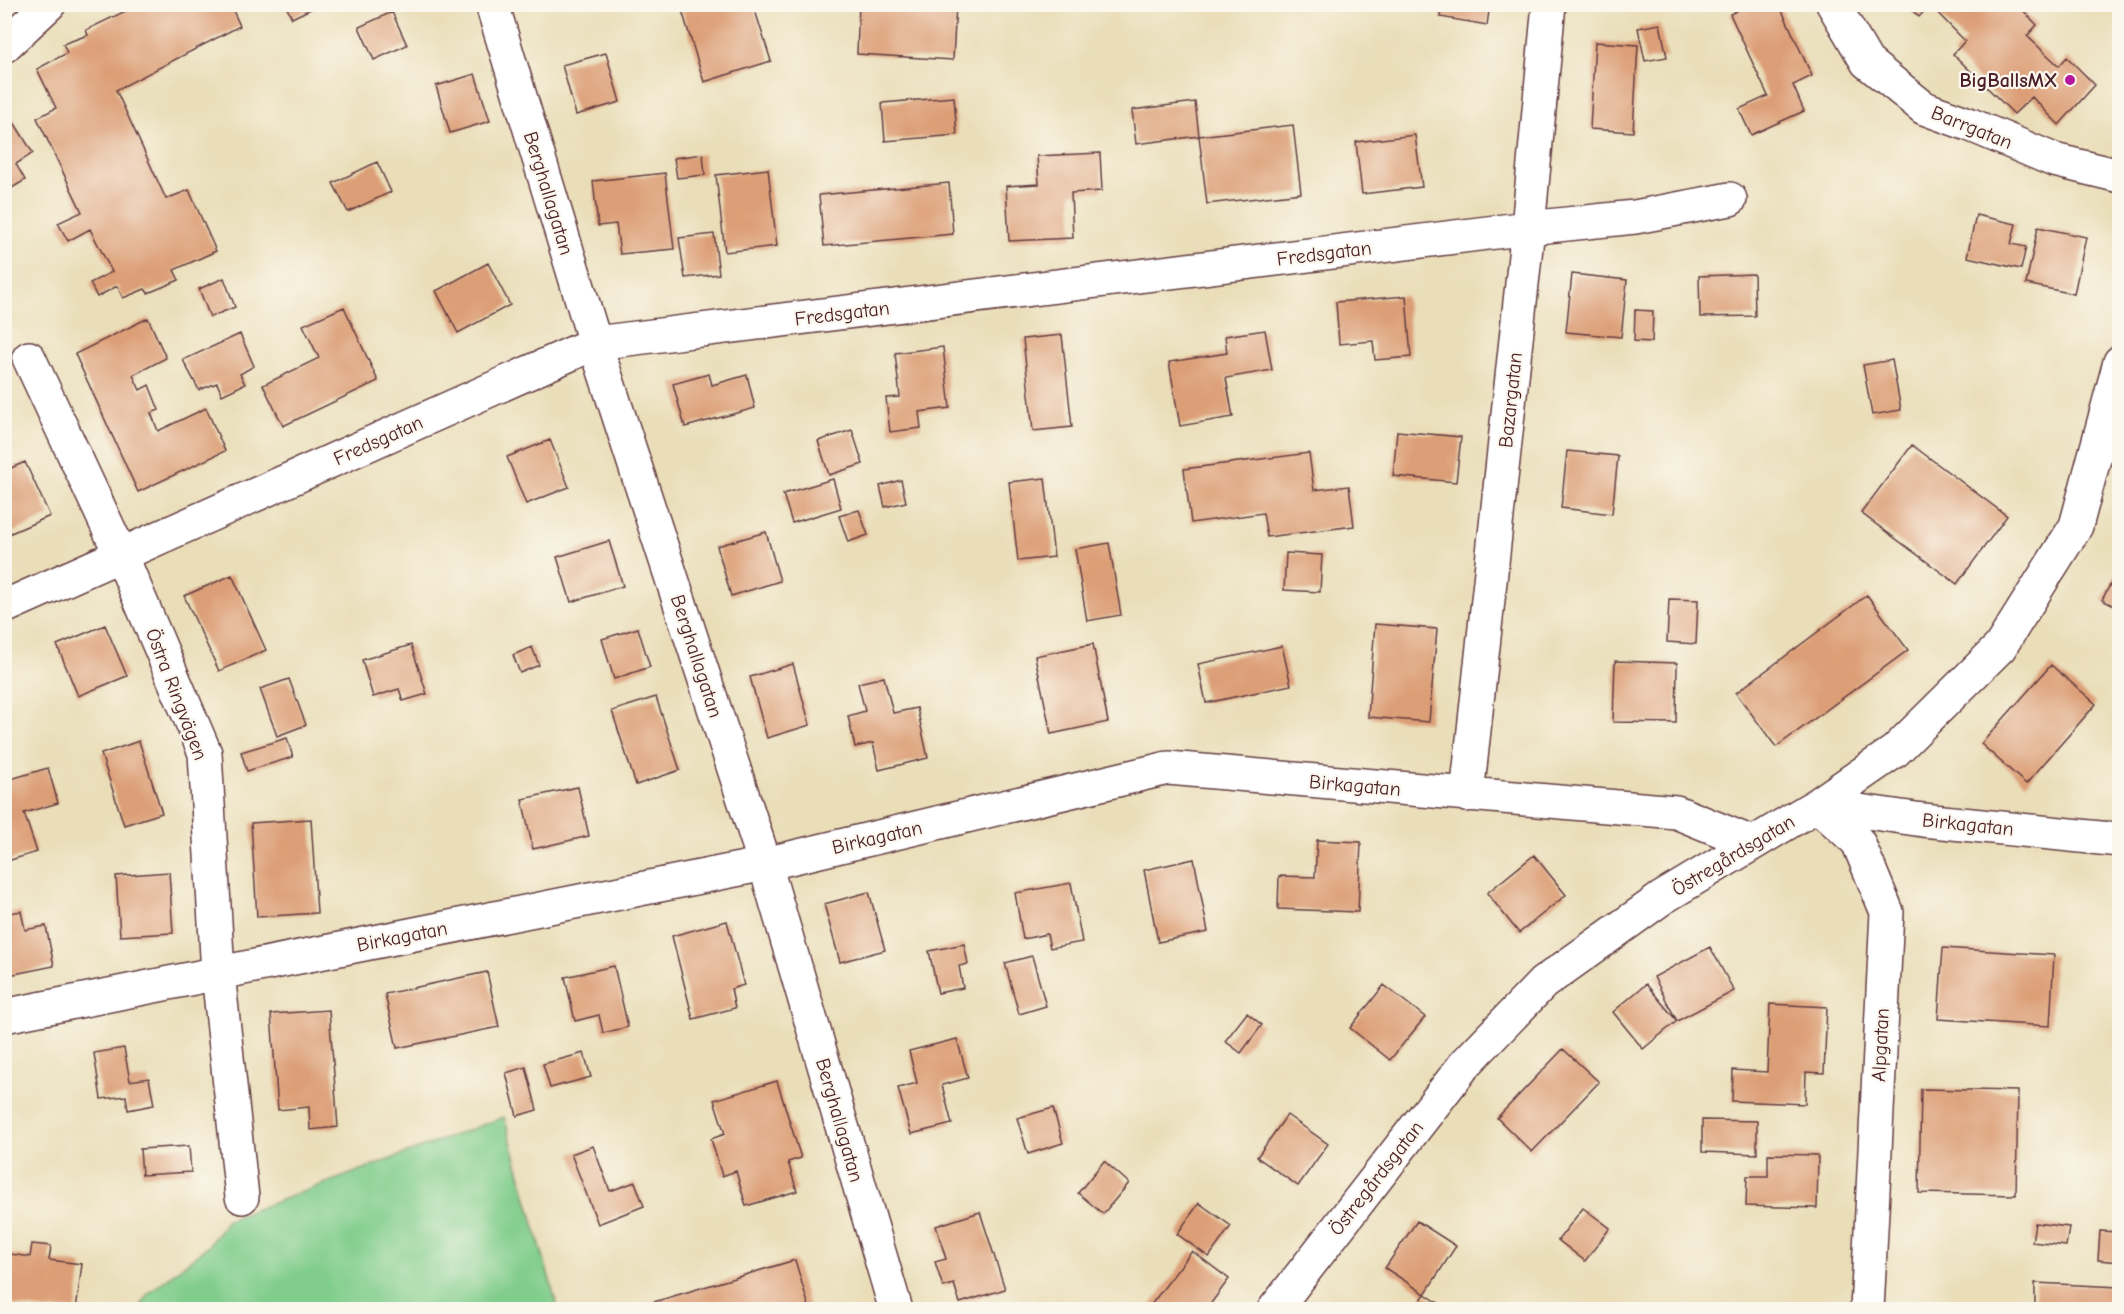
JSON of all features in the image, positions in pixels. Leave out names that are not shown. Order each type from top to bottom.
[{"type":"street","points":[[4,46],[49,4]]},
{"type":"street","name":"Berghallagatan","points":[[492,4],[595,343],[765,864],[896,1310]]},
{"type":"street","name":"Bazargatan","points":[[1467,795],[1528,228],[1549,4]]},
{"type":"street","name":"Barrgatan","points":[[1833,4],[1867,62],[1924,108],[2054,160],[2120,176]]},
{"type":"street","name":"Fredsgatan","points":[[4,607],[595,343],[1528,228],[1635,217],[1730,199]]},
{"type":"street","name":"Östra Ringvägen","points":[[29,358],[121,555],[205,753],[218,973],[243,1197]]},
{"type":"street","name":"Östregårdsgatan","points":[[1274,1310],[1465,1064],[1543,983],[1662,898],[1816,805],[1895,751],[2000,647],[2076,526],[2120,362]]},
{"type":"street","name":"Birkagatan","points":[[4,1016],[765,864],[1168,768],[1676,812],[1752,843]]},
{"type":"street","name":"Birkagatan","points":[[1816,805],[1923,820],[2120,840]]},
{"type":"street","name":"Alpgatan","points":[[1816,805],[1858,842],[1887,912],[1867,1310]]},
{"type":"green space","points":[[504,1117],[558,1309],[139,1310],[148,1294],[209,1245],[227,1220]]},
{"type":"building","points":[[140,4],[230,4],[240,26],[116,90],[166,199],[189,190],[216,251],[174,270],[179,280],[148,293],[145,289],[123,298],[117,286],[97,297],[90,283],[112,272],[90,229],[68,241],[58,223],[82,212],[37,118],[56,108],[37,69],[67,53],[63,44],[88,35],[86,30]]},
{"type":"building","points":[[285,4],[321,4],[292,18]]},
{"type":"building","points":[[680,4],[753,4],[771,61],[704,82]]},
{"type":"building","points":[[859,4],[956,4],[953,60],[857,54]]},
{"type":"building","points":[[1442,4],[1490,4],[1487,25],[1440,17]]},
{"type":"building","points":[[1751,4],[1779,4],[1812,76],[1793,85],[1804,111],[1751,135],[1739,109],[1768,96],[1730,14]]},
{"type":"building","points":[[1906,4],[2017,4],[2037,25],[2027,36],[2059,66],[2067,57],[2095,85],[2059,125],[2032,97],[2014,114],[1953,54],[1965,41],[1930,5],[1919,17]]},
{"type":"building","points":[[392,12],[407,45],[374,60],[359,27]]},
{"type":"building","points":[[1660,24],[1667,57],[1645,61],[1638,28]]},
{"type":"building","points":[[1595,42],[1638,45],[1633,132],[1590,129]]},
{"type":"building","points":[[606,53],[620,102],[576,115],[562,65]]},
{"type":"building","points":[[475,74],[490,121],[450,133],[436,86]]},
{"type":"building","points":[[954,97],[957,135],[885,141],[882,103]]},
{"type":"building","points":[[1195,102],[1199,136],[1136,144],[1132,110]]},
{"type":"building","points":[[7,111],[33,153],[16,164],[25,180],[4,193],[4,112]]},
{"type":"building","points":[[1293,125],[1301,193],[1207,204],[1199,136]]},
{"type":"building","points":[[1415,135],[1422,187],[1362,194],[1356,142]]},
{"type":"building","points":[[1100,153],[1102,191],[1071,193],[1073,238],[1009,241],[1006,186],[1039,184],[1037,156]]},
{"type":"building","points":[[703,154],[705,175],[677,178],[674,158]]},
{"type":"building","points":[[377,162],[391,192],[348,212],[333,183]]},
{"type":"building","points":[[768,169],[777,246],[725,252],[716,175]]},
{"type":"building","points":[[665,173],[674,249],[620,254],[616,224],[598,226],[593,181]]},
{"type":"building","points":[[949,183],[953,234],[824,246],[819,195]]},
{"type":"building","points":[[1976,215],[2016,224],[2011,244],[2026,247],[2021,269],[1967,257]]},
{"type":"building","points":[[2038,227],[2086,237],[2074,294],[2026,284]]},
{"type":"building","points":[[714,234],[719,274],[685,278],[679,238]]},
{"type":"building","points":[[488,263],[510,305],[458,333],[436,291]]},
{"type":"building","points":[[1572,274],[1627,280],[1621,337],[1566,332]]},
{"type":"building","points":[[1754,274],[1755,316],[1700,317],[1699,276]]},
{"type":"building","points":[[224,278],[235,307],[210,317],[199,289]]},
{"type":"building","points":[[1406,296],[1411,357],[1375,360],[1373,341],[1339,344],[1336,302]]},
{"type":"building","points":[[344,307],[378,381],[283,426],[263,385],[319,358],[303,325]]},
{"type":"building","points":[[1635,310],[1653,311],[1652,342],[1634,341]]},
{"type":"building","points":[[148,318],[166,358],[133,375],[140,390],[149,385],[159,410],[151,413],[158,431],[206,408],[225,451],[138,492],[75,354]]},
{"type":"building","points":[[1265,330],[1272,370],[1226,378],[1233,417],[1180,426],[1169,362],[1227,353],[1225,336]]},
{"type":"building","points":[[240,334],[254,366],[240,374],[245,384],[222,395],[217,383],[199,390],[183,360]]},
{"type":"building","points":[[1062,335],[1072,427],[1033,431],[1023,339]]},
{"type":"building","points":[[943,347],[950,408],[919,412],[921,428],[890,432],[886,398],[900,397],[895,353]]},
{"type":"building","points":[[1892,360],[1901,410],[1872,415],[1863,365]]},
{"type":"building","points":[[709,374],[712,385],[747,375],[755,408],[685,427],[673,384]]},
{"type":"building","points":[[852,430],[863,464],[829,475],[818,441]]},
{"type":"building","points":[[1397,431],[1461,437],[1456,482],[1393,476]]},
{"type":"building","points":[[550,440],[569,487],[526,504],[507,457]]},
{"type":"building","points":[[1912,445],[2007,516],[1957,584],[1861,513]]},
{"type":"building","points":[[1567,451],[1618,456],[1612,514],[1561,508]]},
{"type":"building","points":[[1309,453],[1314,490],[1349,486],[1354,526],[1267,537],[1263,513],[1191,523],[1184,469]]},
{"type":"building","points":[[25,462],[50,516],[4,536],[4,471]]},
{"type":"building","points":[[1045,478],[1054,557],[1018,561],[1009,482]]},
{"type":"building","points":[[833,479],[841,508],[792,523],[783,494]]},
{"type":"building","points":[[901,480],[906,502],[885,507],[880,486]]},
{"type":"building","points":[[859,510],[868,535],[848,542],[839,516]]},
{"type":"building","points":[[766,532],[780,581],[731,596],[717,546]]},
{"type":"building","points":[[609,541],[623,586],[571,602],[557,557]]},
{"type":"building","points":[[1109,543],[1121,615],[1087,621],[1075,549]]},
{"type":"building","points":[[1286,553],[1322,555],[1320,592],[1284,590]]},
{"type":"building","points":[[2120,566],[2120,609],[2102,600]]},
{"type":"building","points":[[232,575],[266,650],[219,671],[184,596]]},
{"type":"building","points":[[1867,595],[1908,650],[1776,747],[1736,693]]},
{"type":"building","points":[[1669,599],[1698,600],[1696,644],[1667,642]]},
{"type":"building","points":[[1375,624],[1437,629],[1429,722],[1368,717]]},
{"type":"building","points":[[105,625],[127,676],[78,696],[57,645]]},
{"type":"building","points":[[638,628],[650,667],[614,679],[602,639]]},
{"type":"building","points":[[1093,644],[1108,722],[1051,734],[1035,656]]},
{"type":"building","points":[[411,645],[427,694],[403,701],[399,689],[373,697],[362,660]]},
{"type":"building","points":[[1282,646],[1291,685],[1206,703],[1198,664]]},
{"type":"building","points":[[532,647],[539,665],[520,673],[513,655]]},
{"type":"building","points":[[1615,661],[1677,663],[1676,723],[1613,722]]},
{"type":"building","points":[[793,664],[810,725],[767,738],[750,677]]},
{"type":"building","points":[[2051,665],[2096,704],[2026,784],[1981,744]]},
{"type":"building","points":[[884,677],[893,713],[917,708],[928,758],[879,770],[873,743],[855,747],[848,716],[865,711],[858,683]]},
{"type":"building","points":[[289,679],[306,725],[277,736],[260,689]]},
{"type":"building","points":[[656,697],[680,770],[636,785],[612,711]]},
{"type":"building","points":[[287,738],[293,757],[247,771],[241,752]]},
{"type":"building","points":[[139,741],[162,813],[124,825],[101,754]]},
{"type":"building","points":[[48,768],[58,803],[24,813],[37,852],[4,862],[4,781]]},
{"type":"building","points":[[578,787],[589,836],[533,849],[522,799]]},
{"type":"building","points":[[311,819],[317,913],[257,917],[251,823]]},
{"type":"building","points":[[1317,840],[1361,842],[1358,912],[1278,909],[1279,876],[1315,877]]},
{"type":"building","points":[[1534,855],[1566,895],[1519,933],[1487,893]]},
{"type":"building","points":[[1194,859],[1208,932],[1158,942],[1144,870]]},
{"type":"building","points":[[169,872],[173,933],[120,936],[116,876]]},
{"type":"building","points":[[1071,883],[1082,942],[1050,948],[1047,934],[1023,939],[1015,893]]},
{"type":"building","points":[[869,892],[885,950],[840,962],[824,904]]},
{"type":"building","points":[[21,911],[25,930],[46,926],[54,966],[4,976],[4,914]]},
{"type":"building","points":[[727,921],[744,985],[731,989],[735,1008],[693,1019],[672,936]]},
{"type":"building","points":[[964,944],[968,964],[959,966],[963,988],[938,993],[929,951]]},
{"type":"building","points":[[1710,947],[1734,991],[1677,1021],[1654,977]]},
{"type":"building","points":[[1943,948],[2054,955],[2050,1026],[1938,1019]]},
{"type":"building","points":[[1032,956],[1046,1006],[1019,1014],[1005,963]]},
{"type":"building","points":[[614,966],[628,1027],[603,1033],[599,1015],[575,1021],[565,977]]},
{"type":"building","points":[[487,972],[499,1027],[397,1048],[385,994]]},
{"type":"building","points":[[1646,984],[1677,1021],[1643,1049],[1613,1012]]},
{"type":"building","points":[[1384,985],[1425,1017],[1390,1060],[1350,1028]]},
{"type":"building","points":[[1770,1004],[1827,1007],[1824,1073],[1806,1072],[1805,1104],[1732,1101],[1733,1070],[1767,1072]]},
{"type":"building","points":[[329,1010],[338,1127],[310,1130],[309,1107],[278,1110],[271,1014]]},
{"type":"building","points":[[1247,1013],[1262,1025],[1241,1053],[1225,1041]]},
{"type":"building","points":[[957,1039],[968,1078],[942,1085],[952,1124],[911,1134],[898,1088],[917,1083],[909,1051]]},
{"type":"building","points":[[124,1048],[130,1081],[149,1078],[154,1105],[128,1110],[126,1096],[101,1099],[94,1053]]},
{"type":"building","points":[[1563,1049],[1599,1082],[1532,1152],[1497,1118]]},
{"type":"building","points":[[584,1053],[591,1077],[550,1088],[543,1064]]},
{"type":"building","points":[[526,1067],[537,1110],[517,1116],[506,1073]]},
{"type":"building","points":[[777,1081],[801,1158],[788,1162],[797,1191],[746,1206],[736,1171],[722,1176],[711,1139],[725,1134],[714,1100]]},
{"type":"building","points":[[1921,1089],[2018,1091],[2016,1195],[1919,1193]]},
{"type":"building","points":[[1053,1108],[1063,1143],[1028,1154],[1017,1118]]},
{"type":"building","points":[[1287,1115],[1328,1144],[1298,1186],[1257,1157]]},
{"type":"building","points":[[1702,1120],[1757,1121],[1757,1154],[1702,1152]]},
{"type":"building","points":[[189,1146],[191,1172],[142,1175],[140,1149]]},
{"type":"building","points":[[593,1146],[610,1191],[635,1182],[644,1206],[598,1224],[571,1154]]},
{"type":"building","points":[[1768,1154],[1818,1155],[1817,1208],[1746,1206],[1747,1176],[1768,1176]]},
{"type":"building","points":[[1104,1161],[1129,1183],[1103,1214],[1078,1193]]},
{"type":"building","points":[[1199,1203],[1231,1226],[1209,1257],[1177,1234]]},
{"type":"building","points":[[1583,1208],[1610,1228],[1585,1261],[1558,1240]]},
{"type":"building","points":[[980,1212],[1005,1289],[960,1303],[954,1284],[943,1287],[935,1262],[946,1259],[936,1226]]},
{"type":"building","points":[[1417,1221],[1456,1246],[1425,1294],[1385,1268]]},
{"type":"building","points":[[2035,1223],[2069,1227],[2066,1246],[2032,1242]]},
{"type":"building","points":[[2100,1231],[2120,1232],[2120,1262],[2098,1260]]},
{"type":"building","points":[[32,1244],[51,1246],[49,1260],[82,1264],[76,1310],[45,1310],[4,1304],[4,1253],[30,1257]]},
{"type":"building","points":[[1192,1251],[1229,1279],[1206,1310],[1147,1310]]},
{"type":"building","points":[[795,1260],[810,1310],[630,1310],[630,1309]]},
{"type":"building","points":[[2035,1283],[2120,1287],[2120,1310],[2035,1310]]},
{"type":"building","points":[[1425,1294],[1449,1310],[1414,1310]]},
{"type":"place","name":"BigBallsMX","points":[[2070,80]]}]
